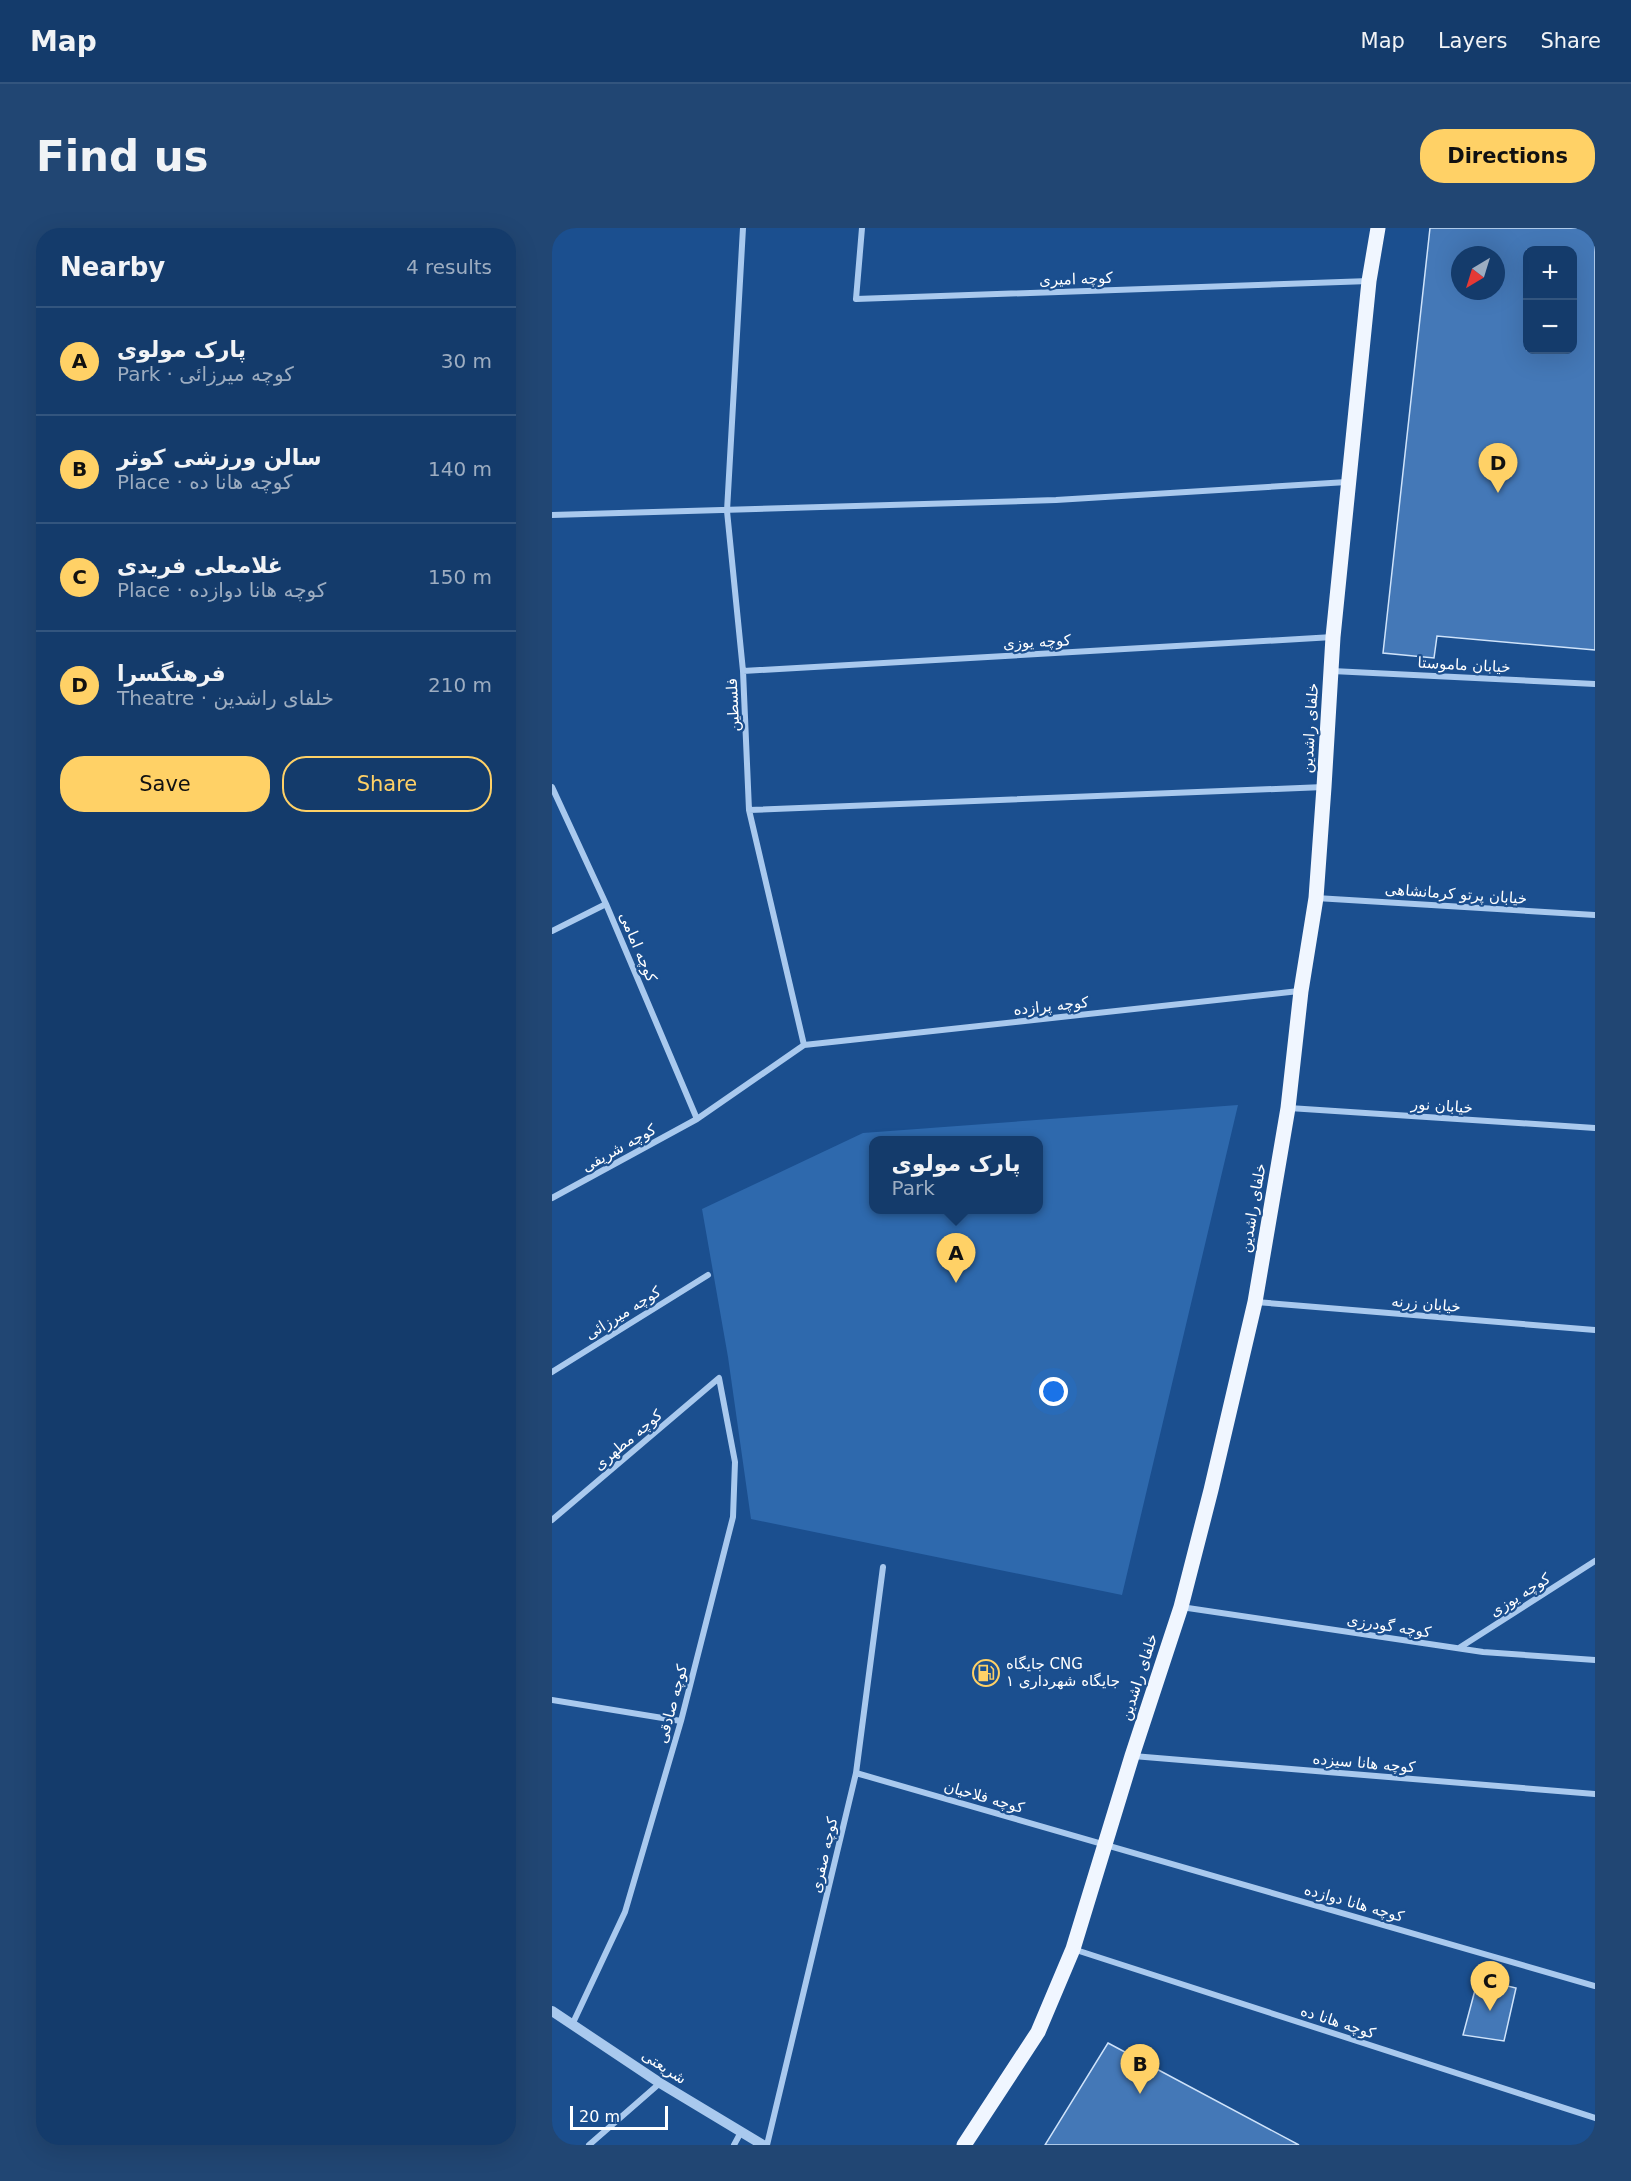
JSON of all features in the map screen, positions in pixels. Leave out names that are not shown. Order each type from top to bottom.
[{"type":"main road","name":"خلفای راشدین","points":[[964,2145],[1038,2032],[1073,1948],[1181,1606],[1255,1302],[1288,1108],[1300,991],[1316,897],[1333,638],[1347,482],[1369,281],[1378,228]]},
{"type":"street","name":"فلسطین","points":[[743,228],[727,511],[743,671],[749,810],[804,1045]]},
{"type":"street","name":"کوچه امیری","points":[[862,228],[856,299],[1369,281]]},
{"type":"street","points":[[552,515],[1056,500],[1347,482]]},
{"type":"street","name":"کوچه یوزی","points":[[743,671],[1333,638]]},
{"type":"street","name":"خیابان ماموستا","points":[[1332,670],[1595,684]]},
{"type":"street","points":[[749,810],[1324,787]]},
{"type":"street","name":"کوچه امامی","points":[[552,788],[606,904],[697,1119]]},
{"type":"street","name":"خیابان پرتو کرمانشاهی","points":[[1316,897],[1595,915]]},
{"type":"street","points":[[552,931],[606,904]]},
{"type":"street","name":"کوچه پرازده","points":[[804,1045],[1300,991]]},
{"type":"street","points":[[697,1119],[804,1045]]},
{"type":"street","name":"خیابان نور","points":[[1288,1108],[1595,1128]]},
{"type":"street","name":"کوچه شریفی","points":[[552,1198],[697,1119]]},
{"type":"street","name":"کوچه میرزائی","points":[[552,1372],[708,1275]]},
{"type":"street","name":"خیابان زرنه","points":[[1255,1302],[1595,1330]]},
{"type":"street","name":"کوچه مطهری","points":[[552,1520],[719,1378]]},
{"type":"street","name":"کوچه صادقی","points":[[572,2025],[625,1912],[681,1721],[733,1517],[735,1462],[719,1378]]},
{"type":"street","name":"کوچه یوزی","points":[[1458,1648],[1594,1563]]},
{"type":"street","name":"کوچه صفری","points":[[765,2145],[856,1773],[883,1567]]},
{"type":"street","name":"کوچه گودرزی","points":[[1181,1606],[1458,1648],[1595,1660]]},
{"type":"street","points":[[552,1700],[681,1721]]},
{"type":"street","name":"کوچه هانا سیزده","points":[[1132,1756],[1595,1794]]},
{"type":"street","name":"کوچه فلاحیان","points":[[856,1773],[1106,1845]]},
{"type":"street","name":"کوچه هانا دوازده","points":[[1106,1845],[1595,1986]]},
{"type":"street","name":"کوچه هانا ده","points":[[1073,1948],[1595,2118]]},
{"type":"street","name":"شریعتی","points":[[552,2011],[660,2083],[765,2145]]},
{"type":"street","points":[[589,2145],[660,2083]]},
{"type":"street","points":[[734,2145],[741,2132]]},
{"type":"shaded area","points":[[1238,1105],[1122,1595],[751,1519],[728,1357],[702,1209],[863,1133]]},
{"type":"building","points":[[1430,228],[1595,228],[1595,650],[1437,636],[1434,658],[1383,653]]},
{"type":"building","points":[[1478,1979],[1516,1988],[1504,2041],[1463,2035]]},
{"type":"building","points":[[1108,2043],[1299,2145],[1045,2145]]},
{"type":"place","name":"فرهنگسرا","points":[[1498,493]]},
{"type":"place","name":"پارک مولوی","points":[[956,1283]]},
{"type":"place","name":"جایگاه CNG جایگاه شهرداری ۱","points":[[986,1673]]},
{"type":"place","name":"غلامعلی فریدی","points":[[1490,2011]]},
{"type":"place","name":"سالن ورزشی کوثر","points":[[1140,2094]]}]
